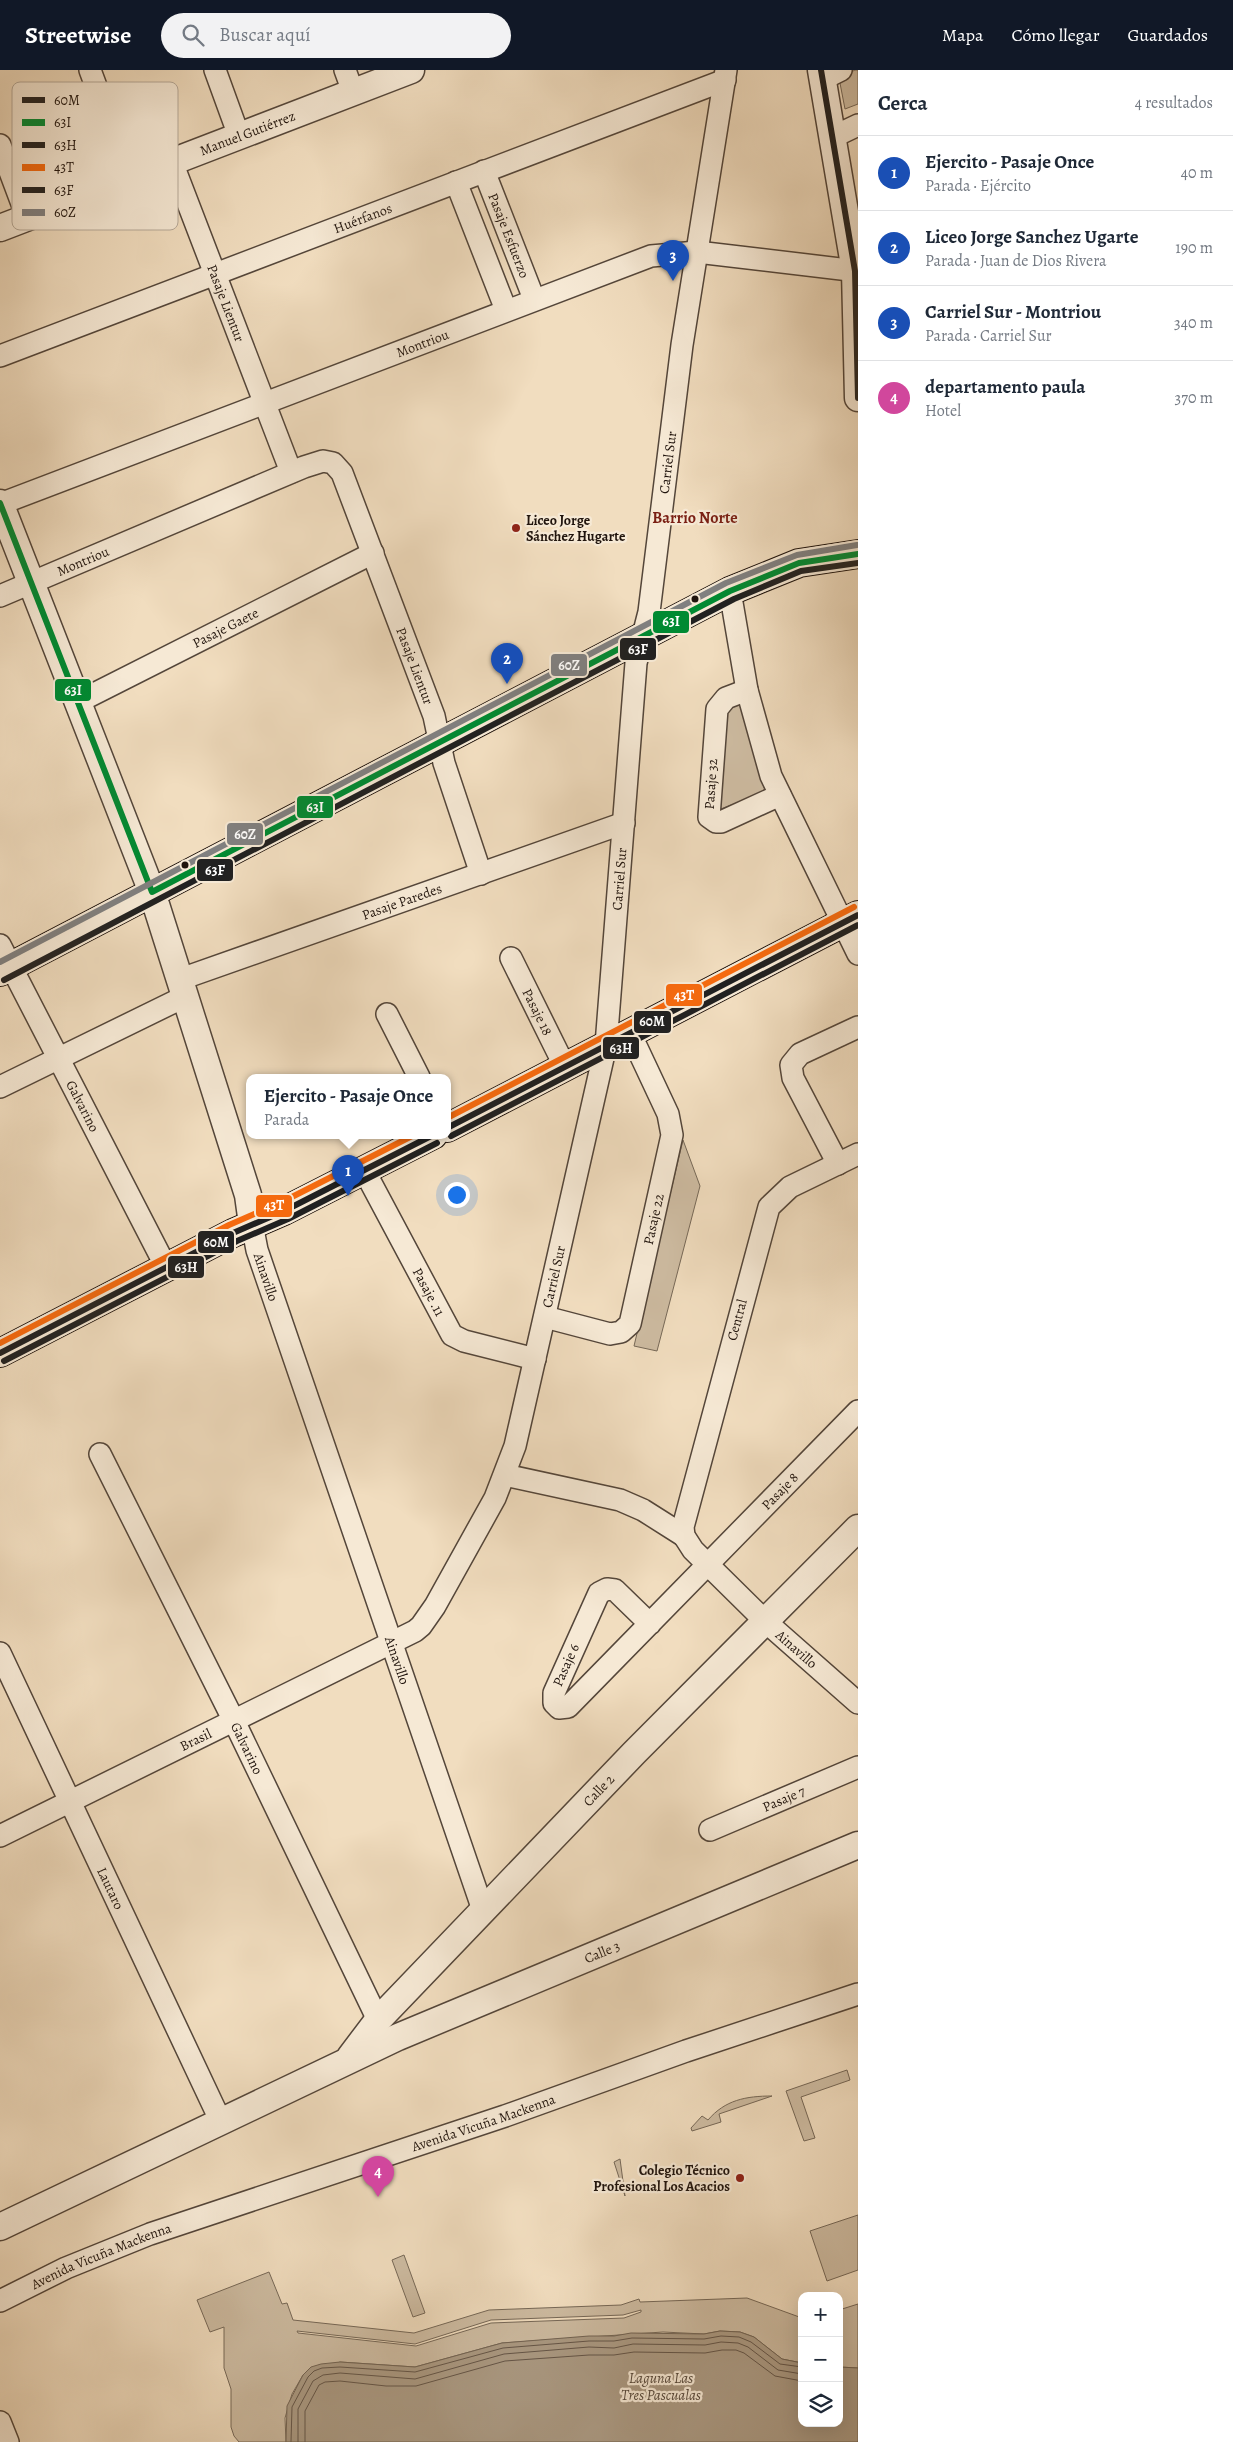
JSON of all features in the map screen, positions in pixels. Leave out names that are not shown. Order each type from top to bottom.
[{"type":"main road","points":[[4,961],[152,892],[730,591],[799,563],[858,554]]},
{"type":"main road","points":[[451,1126],[851,919]]},
{"type":"main road","points":[[0,1353],[166,1267],[252,1224],[284,1211],[425,1139]]},
{"type":"street","points":[[90,70],[94,82]]},
{"type":"street","points":[[215,70],[239,136]]},
{"type":"street","name":"Manuel Gutiérrez","points":[[178,160],[239,136],[349,81],[411,70]]},
{"type":"street","points":[[828,73],[833,137],[856,271],[858,398]]},
{"type":"street","name":"Huérfanos","points":[[0,356],[456,182],[726,75]]},
{"type":"street","name":"Carriel Sur","points":[[391,1643],[414,1631],[426,1620],[460,1564],[505,1475],[515,1446],[606,1045],[636,663],[648,612],[682,345],[726,75]]},
{"type":"street","points":[[833,137],[858,125]]},
{"type":"street","points":[[0,145],[12,176]]},
{"type":"street","name":"Pasaje Esfuerzo","points":[[484,171],[534,300]]},
{"type":"street","name":"Pasaje Lientur","points":[[178,175],[222,271],[298,470]]},
{"type":"street","points":[[456,182],[506,310]]},
{"type":"street","name":"Manuel Gutiérrez","points":[[0,228],[12,223]]},
{"type":"street","name":"Montriou","points":[[0,504],[637,260],[666,253],[697,252],[856,271]]},
{"type":"street","name":"Montriou","points":[[0,596],[30,581],[298,470],[324,461],[334,463]]},
{"type":"street","name":"Pasaje Lientur","points":[[334,463],[342,474],[434,716],[444,763],[482,874]]},
{"type":"street","name":"Ainavillo","points":[[0,504],[152,892],[248,1195],[257,1250],[483,1910]]},
{"type":"street","name":"Pasaje Gaete","points":[[78,702],[372,553]]},
{"type":"street","points":[[730,591],[747,690],[765,760],[780,795],[851,919],[858,954]]},
{"type":"street","name":"Pasaje 32","points":[[747,690],[726,698],[717,708],[709,817],[711,820],[720,822],[780,795]]},
{"type":"street","name":"Pasaje Paredes","points":[[0,1087],[58,1058],[183,988],[482,874],[624,823]]},
{"type":"street","name":"Pasaje 18","points":[[511,958],[565,1067]]},
{"type":"street","name":"Galvarino","points":[[4,961],[58,1058],[166,1267]]},
{"type":"street","points":[[387,1014],[417,1074]]},
{"type":"street","points":[[838,1164],[793,1078],[791,1065],[800,1054],[858,1028]]},
{"type":"street","name":"Pasaje 22","points":[[545,1317],[610,1334],[621,1332],[630,1324],[672,1135],[668,1114],[630,1033]]},
{"type":"street","name":"Central","points":[[684,1536],[684,1518],[766,1215],[782,1193],[858,1154]]},
{"type":"street","name":"Pasaje .11","points":[[364,1170],[448,1329],[464,1341],[535,1359]]},
{"type":"street","name":"Pasaje 8","points":[[708,1565],[855,1414],[858,1396]]},
{"type":"street","name":"Galvarino","points":[[100,1454],[234,1721],[378,2020],[398,2037]]},
{"type":"street","name":"Ainavillo","points":[[505,1475],[620,1500],[643,1510],[684,1536],[693,1550],[766,1622],[858,1701]]},
{"type":"street","name":"Calle 2","points":[[348,2060],[378,2020],[483,1910],[634,1753],[858,1528]]},
{"type":"street","name":"Pasaje 6","points":[[650,1624],[615,1590],[607,1589],[599,1593],[554,1693],[554,1703],[559,1708],[568,1707],[650,1624],[708,1565]]},
{"type":"street","name":"Brasil","points":[[0,1836],[391,1643]]},
{"type":"street","name":"Lautaro","points":[[0,1654],[221,2122]]},
{"type":"street","name":"Pasaje 7","points":[[710,1830],[858,1767]]},
{"type":"street","name":"Calle 3","points":[[348,2060],[398,2037],[858,1845]]},
{"type":"street","name":"Avenida Vicuña Mackenna","points":[[0,2301],[66,2268],[158,2231],[505,2116],[686,2051],[858,1994]]},
{"type":"street","points":[[0,2227],[348,2060]]},
{"type":"street","points":[[0,2422],[8,2442]]},
{"type":"shaded area","points":[[858,70],[858,104],[845,109],[839,78]]},
{"type":"shaded area","points":[[739,702],[770,790],[713,812],[722,714]]},
{"type":"shaded area","points":[[683,1140],[700,1186],[657,1351],[634,1346]]},
{"type":"shaded area","points":[[847,2070],[850,2080],[801,2097],[815,2138],[804,2141],[786,2091]]},
{"type":"shaded area","points":[[772,2096],[719,2114],[721,2122],[692,2131],[691,2128],[702,2116],[708,2120],[722,2108],[737,2100]]},
{"type":"shaded area","points":[[620,2159],[625,2196],[614,2162]]},
{"type":"shaded area","points":[[858,2215],[858,2270],[827,2281],[810,2231]]},
{"type":"shaded area","points":[[404,2255],[425,2313],[413,2317],[392,2260]]},
{"type":"shaded area","points":[[269,2272],[282,2304],[287,2303],[293,2320],[414,2333],[489,2310],[621,2305],[639,2299],[640,2302],[747,2298],[798,2317],[798,2362],[782,2359],[754,2337],[740,2332],[720,2331],[704,2334],[663,2332],[502,2343],[415,2367],[340,2362],[303,2375],[292,2394],[285,2418],[286,2442],[239,2442],[234,2436],[231,2427],[231,2389],[224,2368],[224,2327],[210,2332],[197,2300]],"holes":[[[641,2310],[641,2312],[624,2318],[491,2323],[416,2346],[298,2333],[297,2331],[415,2344],[491,2320],[623,2315]]]},
{"type":"shaded area","points":[[858,2304],[858,2368],[843,2367],[843,2309]]},
{"type":"water","name":"Laguna Las Tres Pascualas","points":[[720,2331],[740,2332],[754,2337],[782,2359],[798,2362],[798,2427],[843,2427],[843,2367],[858,2368],[858,2442],[286,2442],[287,2406],[303,2375],[311,2367],[321,2364],[340,2362],[415,2367],[502,2343],[589,2336],[614,2336],[631,2333],[704,2334]]},
{"type":"transit line","name":"60M","points":[[821,70],[855,271],[858,398]]},
{"type":"transit line","name":"63I","points":[[0,503],[152,892],[730,591],[799,563],[858,554]]},
{"type":"transit line","name":"60Z","points":[[0,962],[726,583],[797,555],[857,545]]},
{"type":"transit line","name":"63F","points":[[4,980],[734,599],[801,571],[858,563]]},
{"type":"transit line","name":"43T","points":[[451,1116],[854,907]]},
{"type":"transit line","name":"60M","points":[[451,1126],[858,915]]},
{"type":"transit line","name":"63H","points":[[451,1136],[858,925]]},
{"type":"transit line","name":"43T","points":[[0,1343],[229,1225],[280,1203],[406,1139]]},
{"type":"transit line","name":"60M","points":[[0,1353],[233,1233],[284,1211],[425,1139]]},
{"type":"transit line","name":"63H","points":[[4,1361],[237,1241],[288,1219],[437,1143]]},
{"type":"place","name":"Carriel Sur - Montriou","points":[[673,281]]},
{"type":"place","name":"Liceo Jorge Sánchez Hugarte","points":[[516,528]]},
{"type":"place","name":"Liceo Jorge Sanchez Ugarte","points":[[507,684]]},
{"type":"place","name":"Ejercito - Pasaje Once","points":[[348,1196]]},
{"type":"place","name":"Colegio Técnico Profesional Los Acacios","points":[[740,2178]]},
{"type":"place","name":"departamento paula","points":[[378,2197]]},
{"type":"district","name":"Barrio Norte","points":[[695,518]]}]
